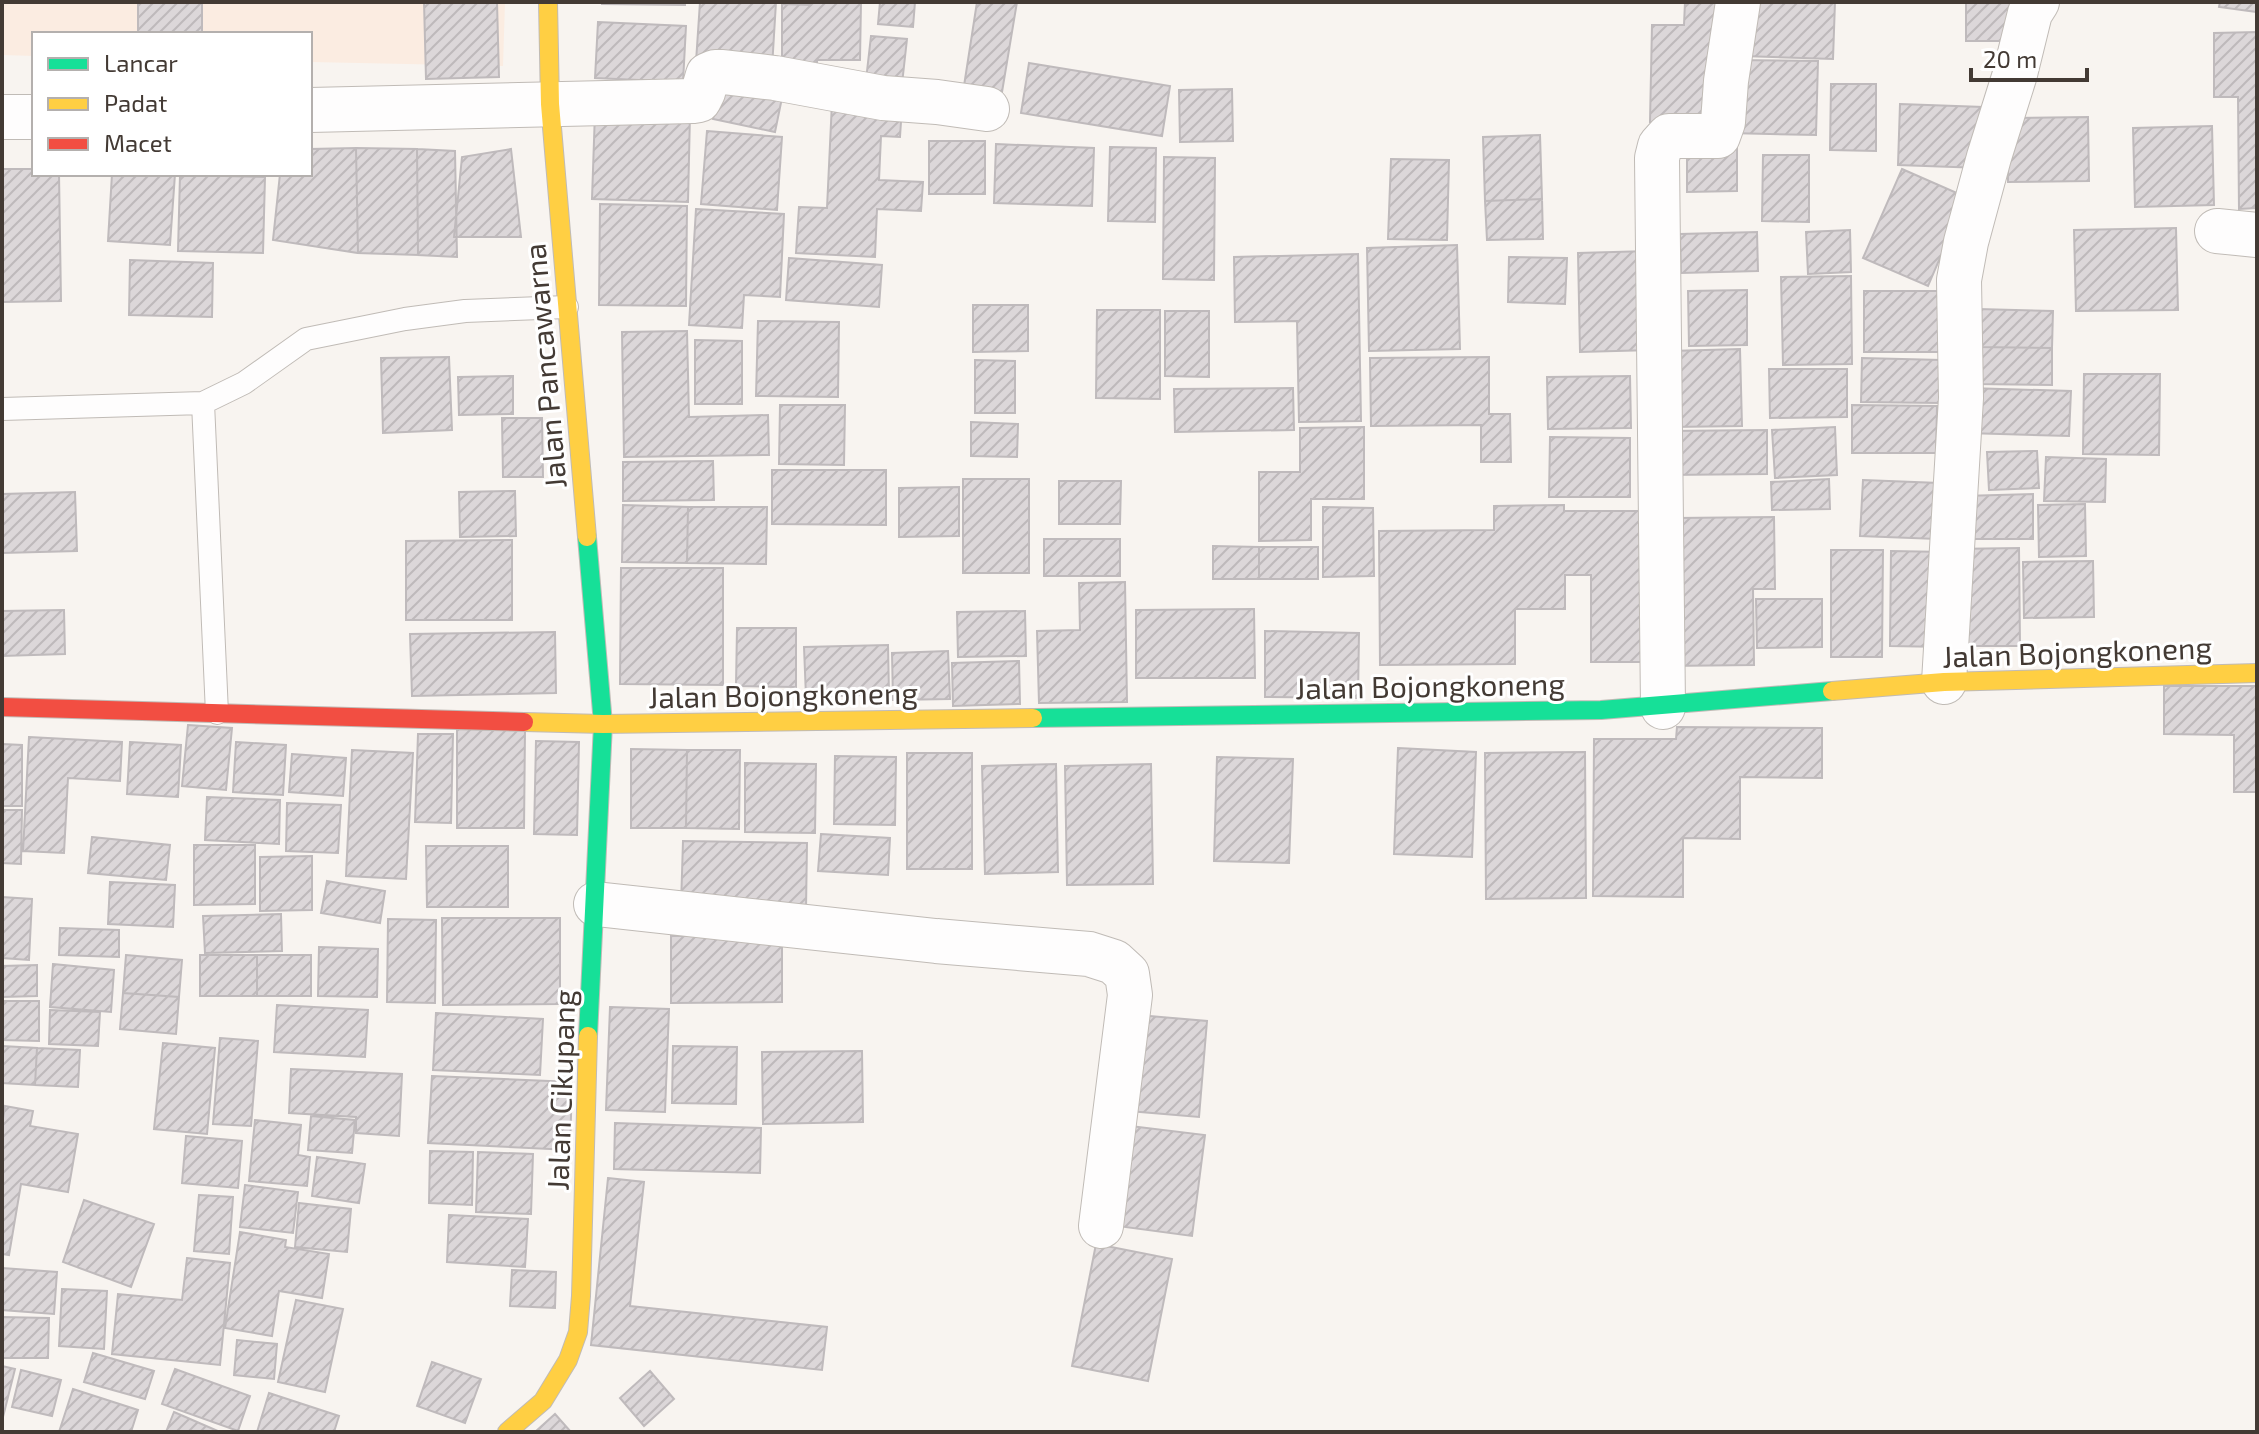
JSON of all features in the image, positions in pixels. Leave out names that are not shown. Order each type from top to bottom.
[{"type":"main road","name":"Jalan Pancawarna","points":[[548,2],[550,104],[603,724]]},
{"type":"main road","name":"Jalan Bojongkoneng","points":[[2,707],[603,724],[1586,711],[1944,682],[2257,673]]},
{"type":"main road","name":"Jalan Cikupang","points":[[507,1432],[543,1401],[568,1360],[578,1332],[603,724]]},
{"type":"street","points":[[1663,707],[1657,158],[1660,146],[1669,136],[1718,136],[1723,122],[1738,2]]},
{"type":"street","points":[[1944,682],[1961,398],[1959,280],[1989,157],[2030,13],[2037,2]]},
{"type":"street","points":[[312,110],[693,101],[699,100],[708,75],[715,72],[775,78],[883,98],[987,109]]},
{"type":"street","points":[[2,117],[32,117]]},
{"type":"street","points":[[596,904],[936,941],[1089,954],[1114,962],[1127,974],[1130,995],[1101,1226]]},
{"type":"lane","points":[[2,409],[203,403],[244,383],[306,339],[405,319],[465,311],[567,307]]},
{"type":"lane","points":[[203,403],[217,713]]},
{"type":"shaded area","points":[[2,2],[505,2],[503,66],[312,62],[312,32],[32,32],[32,56],[2,55]]},
{"type":"building","points":[[138,2],[202,2],[202,32],[138,32]]},
{"type":"building","points":[[424,2],[497,2],[499,77],[426,79]]},
{"type":"building","points":[[685,2],[685,5],[602,4]]},
{"type":"building","points":[[700,2],[776,2],[772,68],[696,62]]},
{"type":"building","points":[[811,2],[861,2],[860,60],[817,60],[817,75],[782,75],[782,4],[811,5]]},
{"type":"building","points":[[880,2],[915,2],[913,27],[878,24]]},
{"type":"building","points":[[977,2],[1017,2],[1002,92],[964,86]]},
{"type":"building","points":[[1685,2],[1722,2],[1721,123],[1650,122],[1652,25],[1684,25]]},
{"type":"building","points":[[1745,2],[1835,2],[1833,59],[1743,56]]},
{"type":"building","points":[[1966,2],[2012,2],[2012,41],[1966,41]]},
{"type":"building","points":[[2220,2],[2257,2],[2257,12],[2219,7]]},
{"type":"building","points":[[598,22],[686,26],[683,82],[595,78]]},
{"type":"building","points":[[2257,32],[2257,208],[2239,209],[2238,97],[2214,97],[2214,33]]},
{"type":"building","points":[[871,36],[907,39],[901,93],[865,89]]},
{"type":"building","points":[[1731,60],[1818,61],[1816,135],[1729,133]]},
{"type":"building","points":[[1029,63],[1170,86],[1162,136],[1021,113]]},
{"type":"building","points":[[722,75],[784,88],[775,132],[713,119]]},
{"type":"building","points":[[1831,84],[1876,84],[1876,151],[1830,150]]},
{"type":"building","points":[[1232,89],[1233,141],[1180,142],[1179,90]]},
{"type":"building","points":[[832,102],[902,106],[900,137],[881,136],[879,180],[923,182],[921,211],[877,209],[875,257],[796,253],[799,207],[827,208]]},
{"type":"building","points":[[1900,104],[1983,107],[1981,168],[1898,165]]},
{"type":"building","points":[[595,112],[690,114],[688,202],[592,199]]},
{"type":"building","points":[[2088,117],[2089,181],[2008,182],[2008,118]]},
{"type":"building","points":[[2212,126],[2214,205],[2135,207],[2133,128]]},
{"type":"building","points":[[707,131],[782,137],[777,210],[701,204]]},
{"type":"building","points":[[1540,135],[1542,199],[1485,201],[1483,137]]},
{"type":"building","points":[[929,141],[985,141],[985,194],[929,194]]},
{"type":"building","points":[[996,144],[1094,148],[1092,206],[994,203]]},
{"type":"building","points":[[1110,147],[1156,148],[1155,222],[1108,221]]},
{"type":"building","points":[[1687,147],[1737,147],[1737,191],[1687,192]]},
{"type":"building","points":[[356,148],[358,253],[273,240],[280,176],[312,176],[312,149]]},
{"type":"building","points":[[356,148],[417,149],[418,255],[358,253]]},
{"type":"building","points":[[417,149],[455,151],[457,257],[418,255]]},
{"type":"building","points":[[511,149],[521,237],[454,237],[462,157]]},
{"type":"building","points":[[1763,155],[1809,155],[1809,222],[1762,221]]},
{"type":"building","points":[[1164,157],[1215,158],[1214,280],[1163,279]]},
{"type":"building","points":[[1391,159],[1449,160],[1447,240],[1388,239]]},
{"type":"building","points":[[2,169],[32,169],[32,176],[59,176],[61,301],[2,302]]},
{"type":"building","points":[[1902,169],[1966,197],[1928,286],[1863,258]]},
{"type":"building","points":[[112,176],[175,176],[170,245],[108,241]]},
{"type":"building","points":[[180,176],[265,177],[263,253],[178,251]]},
{"type":"building","points":[[1542,199],[1543,239],[1487,240],[1485,201]]},
{"type":"building","points":[[600,204],[687,206],[686,306],[599,305]]},
{"type":"building","points":[[696,209],[784,214],[780,297],[744,295],[742,328],[689,325]]},
{"type":"building","points":[[2176,228],[2178,310],[2076,311],[2074,230]]},
{"type":"building","points":[[1850,230],[1851,272],[1808,274],[1806,232]]},
{"type":"building","points":[[1757,232],[1758,271],[1681,273],[1680,234]]},
{"type":"building","points":[[1457,245],[1460,349],[1369,351],[1367,248]]},
{"type":"building","points":[[1649,251],[1652,350],[1580,352],[1578,253]]},
{"type":"building","points":[[1358,254],[1361,421],[1299,422],[1297,321],[1235,322],[1234,257]]},
{"type":"building","points":[[1509,257],[1567,258],[1565,304],[1508,302]]},
{"type":"building","points":[[789,258],[882,265],[879,307],[786,300]]},
{"type":"building","points":[[130,260],[213,263],[212,317],[129,315]]},
{"type":"building","points":[[1851,276],[1852,364],[1783,365],[1781,277]]},
{"type":"building","points":[[1747,290],[1747,345],[1689,346],[1688,291]]},
{"type":"building","points":[[1864,291],[1948,291],[1948,352],[1864,352]]},
{"type":"building","points":[[973,305],[1028,305],[1028,351],[973,352]]},
{"type":"building","points":[[1978,309],[2053,311],[2052,348],[1977,347]]},
{"type":"building","points":[[1097,310],[1160,310],[1160,399],[1096,398]]},
{"type":"building","points":[[1165,311],[1209,311],[1209,377],[1165,376]]},
{"type":"building","points":[[758,321],[839,322],[838,397],[756,396]]},
{"type":"building","points":[[687,331],[689,417],[768,415],[769,455],[624,457],[622,332]]},
{"type":"building","points":[[695,340],[742,341],[742,404],[695,404]]},
{"type":"building","points":[[1977,347],[2052,348],[2052,385],[1977,384]]},
{"type":"building","points":[[1740,349],[1742,426],[1672,427],[1671,351]]},
{"type":"building","points":[[449,357],[452,430],[383,433],[381,358]]},
{"type":"building","points":[[1489,357],[1489,414],[1510,414],[1511,462],[1481,462],[1481,425],[1371,426],[1370,358]]},
{"type":"building","points":[[1862,358],[1941,360],[1940,403],[1861,402]]},
{"type":"building","points":[[975,360],[1015,361],[1015,413],[975,413]]},
{"type":"building","points":[[1769,369],[1847,369],[1847,417],[1770,418]]},
{"type":"building","points":[[2084,374],[2160,374],[2159,455],[2083,454]]},
{"type":"building","points":[[513,376],[513,414],[459,415],[458,377]]},
{"type":"building","points":[[1630,376],[1631,428],[1548,429],[1547,377]]},
{"type":"building","points":[[1293,388],[1294,430],[1175,432],[1174,389]]},
{"type":"building","points":[[1968,388],[2071,391],[2069,436],[1967,433]]},
{"type":"building","points":[[780,405],[845,405],[844,465],[779,464]]},
{"type":"building","points":[[1852,405],[1937,406],[1936,453],[1852,453]]},
{"type":"building","points":[[502,418],[542,418],[543,477],[503,477]]},
{"type":"building","points":[[971,422],[1018,424],[1017,457],[971,456]]},
{"type":"building","points":[[1364,427],[1364,499],[1311,499],[1311,540],[1259,541],[1259,472],[1300,472],[1300,428]]},
{"type":"building","points":[[1835,427],[1837,475],[1775,478],[1772,430]]},
{"type":"building","points":[[1767,430],[1767,474],[1667,475],[1667,431]]},
{"type":"building","points":[[1550,437],[1630,438],[1630,497],[1549,497]]},
{"type":"building","points":[[2037,451],[2039,488],[1989,490],[1987,452]]},
{"type":"building","points":[[2046,457],[2106,459],[2105,502],[2044,501]]},
{"type":"building","points":[[713,461],[714,500],[623,501],[623,462]]},
{"type":"building","points":[[772,470],[886,470],[886,525],[772,524]]},
{"type":"building","points":[[963,479],[1029,479],[1029,573],[963,573]]},
{"type":"building","points":[[1829,479],[1830,509],[1772,510],[1771,482]]},
{"type":"building","points":[[1863,480],[1939,483],[1937,539],[1860,536]]},
{"type":"building","points":[[1059,481],[1121,481],[1120,524],[1059,524]]},
{"type":"building","points":[[959,487],[959,536],[899,537],[899,488]]},
{"type":"building","points":[[515,491],[516,536],[460,537],[459,492]]},
{"type":"building","points":[[75,492],[77,551],[2,553],[2,494]]},
{"type":"building","points":[[2033,494],[2033,539],[1964,539],[1963,496]]},
{"type":"building","points":[[2085,504],[2086,556],[2039,557],[2038,505]]},
{"type":"building","points":[[623,505],[688,507],[687,563],[622,562]]},
{"type":"building","points":[[1564,505],[1564,511],[1652,511],[1652,662],[1591,662],[1591,575],[1565,575],[1565,609],[1515,609],[1515,664],[1380,665],[1379,531],[1494,530],[1494,506]]},
{"type":"building","points":[[688,507],[767,507],[766,564],[687,563]]},
{"type":"building","points":[[1323,507],[1373,508],[1374,576],[1323,577]]},
{"type":"building","points":[[1774,517],[1775,589],[1753,589],[1754,665],[1667,666],[1676,518]]},
{"type":"building","points":[[1044,539],[1120,539],[1120,576],[1044,576]]},
{"type":"building","points":[[512,540],[512,620],[406,620],[406,541]]},
{"type":"building","points":[[1213,546],[1259,547],[1259,579],[1213,579]]},
{"type":"building","points":[[1259,547],[1318,547],[1318,579],[1259,579]]},
{"type":"building","points":[[2019,548],[2020,646],[1953,646],[1952,549]]},
{"type":"building","points":[[1831,550],[1883,550],[1882,657],[1831,657]]},
{"type":"building","points":[[1891,551],[1946,552],[1945,647],[1890,646]]},
{"type":"building","points":[[2093,561],[2094,617],[2024,618],[2023,562]]},
{"type":"building","points":[[621,568],[723,568],[723,685],[620,684]]},
{"type":"building","points":[[1125,582],[1127,702],[1039,703],[1037,631],[1080,630],[1079,583]]},
{"type":"building","points":[[1756,599],[1822,599],[1822,647],[1757,648]]},
{"type":"building","points":[[1254,609],[1255,678],[1136,678],[1136,610]]},
{"type":"building","points":[[64,610],[65,654],[2,656],[2,611]]},
{"type":"building","points":[[1025,611],[1026,656],[958,657],[957,612]]},
{"type":"building","points":[[737,628],[796,628],[796,687],[736,686]]},
{"type":"building","points":[[1265,631],[1359,633],[1358,698],[1265,697]]},
{"type":"building","points":[[555,632],[556,693],[412,696],[410,634]]},
{"type":"building","points":[[888,645],[889,694],[806,697],[804,647]]},
{"type":"building","points":[[948,651],[950,699],[893,700],[892,653]]},
{"type":"building","points":[[1019,661],[1020,704],[953,706],[952,663]]},
{"type":"building","points":[[2164,686],[2257,686],[2257,792],[2234,792],[2234,735],[2164,734]]},
{"type":"building","points":[[188,725],[232,728],[226,790],[182,786]]},
{"type":"building","points":[[1677,727],[1822,728],[1822,778],[1740,777],[1740,839],[1683,838],[1683,897],[1593,896],[1594,739],[1676,739]]},
{"type":"building","points":[[457,729],[525,730],[524,828],[457,828]]},
{"type":"building","points":[[418,734],[453,734],[451,823],[415,822]]},
{"type":"building","points":[[29,737],[122,742],[120,781],[68,778],[64,853],[23,851]]},
{"type":"building","points":[[536,741],[579,742],[577,835],[534,834]]},
{"type":"building","points":[[130,742],[181,745],[178,797],[127,794]]},
{"type":"building","points":[[236,742],[286,745],[283,795],[233,792]]},
{"type":"building","points":[[2,744],[22,745],[22,806],[2,806]]},
{"type":"building","points":[[1398,748],[1476,752],[1472,857],[1394,854]]},
{"type":"building","points":[[631,749],[687,750],[686,828],[631,828]]},
{"type":"building","points":[[352,750],[413,753],[406,879],[346,876]]},
{"type":"building","points":[[687,750],[740,750],[739,829],[686,828]]},
{"type":"building","points":[[1585,752],[1586,898],[1486,899],[1485,753]]},
{"type":"building","points":[[907,753],[972,753],[972,869],[907,869]]},
{"type":"building","points":[[292,754],[346,758],[343,796],[289,792]]},
{"type":"building","points":[[835,756],[896,757],[895,825],[834,824]]},
{"type":"building","points":[[1217,757],[1293,759],[1289,863],[1214,861]]},
{"type":"building","points":[[745,763],[816,764],[815,833],[745,832]]},
{"type":"building","points":[[1056,764],[1058,872],[985,874],[982,766]]},
{"type":"building","points":[[1151,764],[1153,884],[1067,885],[1065,766]]},
{"type":"building","points":[[207,797],[280,800],[279,844],[205,840]]},
{"type":"building","points":[[287,803],[341,805],[338,853],[286,851]]},
{"type":"building","points":[[2,810],[22,810],[21,864],[2,863]]},
{"type":"building","points":[[821,834],[890,838],[888,875],[818,871]]},
{"type":"building","points":[[92,837],[170,845],[166,880],[88,873]]},
{"type":"building","points":[[683,841],[807,843],[806,909],[681,906]]},
{"type":"building","points":[[194,845],[255,845],[255,904],[194,905]]},
{"type":"building","points":[[426,846],[508,846],[508,907],[427,907]]},
{"type":"building","points":[[312,856],[312,910],[260,911],[260,857]]},
{"type":"building","points":[[327,881],[385,891],[380,923],[321,913]]},
{"type":"building","points":[[110,882],[175,885],[173,927],[108,924]]},
{"type":"building","points":[[2,897],[32,899],[29,960],[2,958]]},
{"type":"building","points":[[281,914],[282,951],[205,953],[203,916]]},
{"type":"building","points":[[442,918],[560,918],[560,1004],[443,1005]]},
{"type":"building","points":[[388,919],[436,920],[435,1003],[387,1002]]},
{"type":"building","points":[[60,928],[119,930],[119,957],[59,955]]},
{"type":"building","points":[[782,935],[782,1002],[671,1003],[671,936]]},
{"type":"building","points":[[319,947],[378,949],[377,997],[318,996]]},
{"type":"building","points":[[126,955],[182,960],[179,997],[123,993]]},
{"type":"building","points":[[200,955],[257,955],[257,996],[200,996]]},
{"type":"building","points":[[257,955],[311,955],[311,996],[257,996]]},
{"type":"building","points":[[53,964],[114,970],[111,1012],[50,1007]]},
{"type":"building","points":[[37,965],[37,996],[2,997],[2,966]]},
{"type":"building","points":[[123,993],[179,997],[176,1034],[120,1029]]},
{"type":"building","points":[[2,1001],[39,1001],[39,1041],[2,1040]]},
{"type":"building","points":[[277,1005],[368,1010],[365,1057],[274,1052]]},
{"type":"building","points":[[610,1007],[669,1009],[665,1112],[606,1110]]},
{"type":"building","points":[[50,1010],[100,1012],[98,1046],[49,1044]]},
{"type":"building","points":[[436,1013],[543,1019],[540,1075],[433,1070]]},
{"type":"building","points":[[1138,1015],[1207,1021],[1199,1117],[1129,1111]]},
{"type":"building","points":[[220,1038],[258,1041],[251,1126],[213,1124]]},
{"type":"building","points":[[163,1043],[215,1048],[207,1134],[154,1129]]},
{"type":"building","points":[[2,1046],[37,1048],[35,1085],[2,1083]]},
{"type":"building","points":[[673,1046],[737,1047],[736,1104],[672,1103]]},
{"type":"building","points":[[37,1048],[80,1050],[78,1087],[35,1085]]},
{"type":"building","points":[[862,1051],[863,1122],[763,1124],[762,1052]]},
{"type":"building","points":[[291,1069],[402,1074],[399,1136],[356,1133],[356,1117],[289,1113]]},
{"type":"building","points":[[432,1076],[572,1082],[570,1150],[428,1143]]},
{"type":"building","points":[[5,1106],[33,1111],[30,1126],[78,1134],[68,1192],[21,1184],[9,1255],[2,1254],[2,1124]]},
{"type":"building","points":[[311,1116],[355,1120],[352,1153],[308,1150]]},
{"type":"building","points":[[255,1120],[301,1125],[298,1155],[310,1157],[307,1186],[249,1181]]},
{"type":"building","points":[[615,1123],[761,1128],[760,1173],[614,1169]]},
{"type":"building","points":[[1122,1125],[1205,1135],[1192,1236],[1110,1225]]},
{"type":"building","points":[[186,1136],[242,1141],[238,1188],[182,1183]]},
{"type":"building","points":[[430,1151],[473,1152],[472,1205],[429,1203]]},
{"type":"building","points":[[478,1152],[533,1154],[531,1214],[476,1212]]},
{"type":"building","points":[[317,1157],[365,1164],[359,1203],[312,1196]]},
{"type":"building","points":[[608,1178],[644,1182],[630,1306],[827,1327],[822,1370],[591,1345]]},
{"type":"building","points":[[245,1185],[298,1192],[293,1233],[240,1227]]},
{"type":"building","points":[[199,1195],[233,1197],[229,1254],[194,1251]]},
{"type":"building","points":[[84,1200],[154,1224],[131,1287],[63,1262]]},
{"type":"building","points":[[299,1203],[351,1209],[347,1252],[295,1247]]},
{"type":"building","points":[[449,1215],[528,1219],[525,1267],[447,1262]]},
{"type":"building","points":[[240,1232],[286,1240],[285,1247],[329,1254],[322,1298],[279,1291],[272,1336],[225,1328]]},
{"type":"building","points":[[1096,1244],[1172,1259],[1148,1381],[1072,1366]]},
{"type":"building","points":[[187,1258],[230,1263],[220,1365],[112,1354],[118,1294],[182,1300]]},
{"type":"building","points":[[2,1268],[57,1272],[54,1314],[2,1310]]},
{"type":"building","points":[[512,1270],[556,1272],[555,1308],[510,1306]]},
{"type":"building","points":[[62,1289],[107,1291],[104,1349],[59,1346]]},
{"type":"building","points":[[296,1300],[343,1309],[325,1392],[278,1382]]},
{"type":"building","points":[[2,1317],[49,1318],[48,1358],[2,1358]]},
{"type":"building","points":[[237,1340],[277,1344],[274,1379],[234,1375]]},
{"type":"building","points":[[93,1353],[154,1371],[145,1399],[84,1382]]},
{"type":"building","points":[[432,1362],[481,1379],[465,1423],[417,1406]]},
{"type":"building","points":[[2,1366],[15,1369],[3,1417],[2,1417]]},
{"type":"building","points":[[175,1369],[250,1396],[238,1431],[162,1404]]},
{"type":"building","points":[[21,1370],[61,1380],[52,1416],[12,1407]]},
{"type":"building","points":[[650,1371],[674,1399],[644,1426],[620,1398]]},
{"type":"building","points":[[73,1389],[138,1410],[131,1432],[59,1432]]},
{"type":"building","points":[[269,1393],[339,1416],[334,1432],[257,1432]]},
{"type":"building","points":[[174,1412],[220,1432],[166,1432]]},
{"type":"building","points":[[555,1414],[571,1432],[535,1432]]},
{"type":"traffic: fast","points":[[587,537],[603,724],[588,1036]]},
{"type":"traffic: fast","points":[[1033,718],[1601,710],[1832,691]]},
{"type":"traffic: slow","points":[[548,2],[550,104],[587,537]]},
{"type":"traffic: slow","points":[[1832,691],[1944,682],[2257,673]]},
{"type":"traffic: slow","points":[[524,722],[603,724],[1033,718]]},
{"type":"traffic: slow","points":[[507,1432],[543,1401],[568,1360],[578,1332],[588,1036]]},
{"type":"traffic: jam","points":[[2,707],[524,722]]}]
